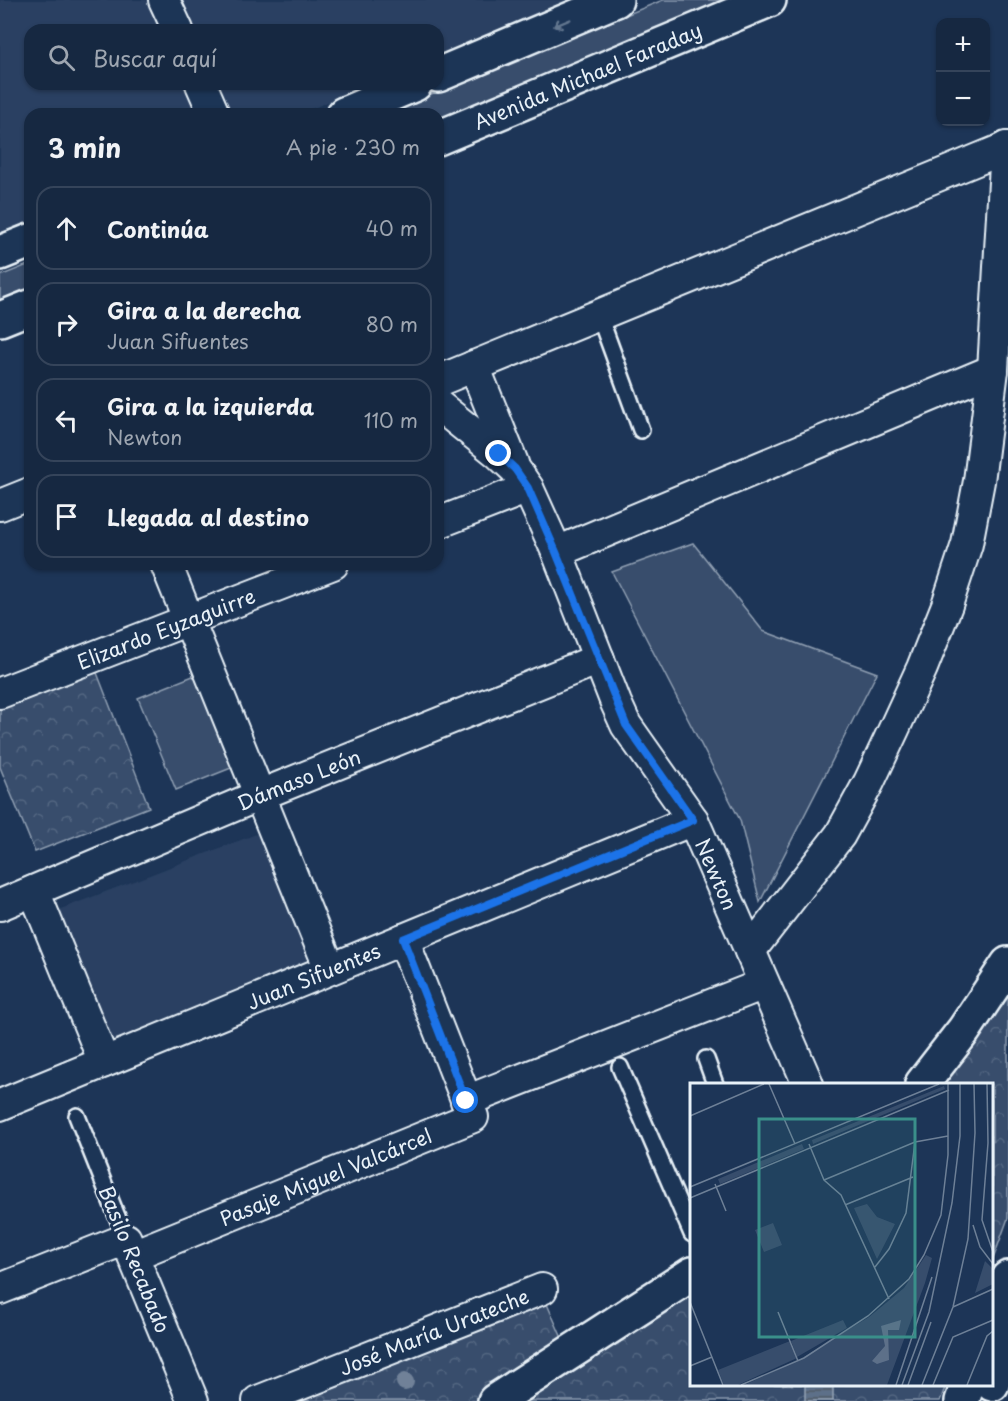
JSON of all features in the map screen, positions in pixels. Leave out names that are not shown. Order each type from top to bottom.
[{"type":"main road","points":[[444,72],[616,0]]},
{"type":"main road","name":"Avenida Michael Faraday","points":[[444,135],[769,0]]},
{"type":"main road","points":[[358,108],[402,90]]},
{"type":"main road","points":[[0,253],[24,243]]},
{"type":"main road","points":[[0,319],[24,309]]},
{"type":"main road","points":[[923,1083],[964,1030],[1008,964]]},
{"type":"main road","points":[[495,1401],[690,1275]]},
{"type":"main road","points":[[993,1319],[1008,1278]]},
{"type":"main road","points":[[993,1381],[1008,1338]]},
{"type":"main road","points":[[962,1401],[967,1386]]},
{"type":"main road","points":[[986,1401],[991,1386]]},
{"type":"street","points":[[164,0],[175,24]]},
{"type":"street","points":[[204,90],[211,108]]},
{"type":"street","points":[[444,378],[1007,147],[993,370],[980,481],[967,543],[947,605],[922,668],[869,782],[840,835],[750,951]]},
{"type":"street","points":[[444,520],[522,479],[474,366]]},
{"type":"street","points":[[556,552],[993,370]]},
{"type":"street","name":"Newton","points":[[444,410],[499,454],[522,479],[556,552],[626,725],[693,820],[808,1083]]},
{"type":"street","points":[[0,505],[24,495]]},
{"type":"street","points":[[168,570],[330,969]]},
{"type":"street","name":"Elizardo Eyzaguirre","points":[[0,693],[318,570]]},
{"type":"street","name":"Dámaso León","points":[[0,905],[260,795],[599,659]]},
{"type":"street","name":"Juan Sifuentes","points":[[0,1105],[693,820]]},
{"type":"street","points":[[34,891],[104,1062]]},
{"type":"street","points":[[403,939],[466,1101],[764,984]]},
{"type":"street","name":"Pasaje Miguel Valcárcel","points":[[130,1247],[473,1117],[466,1101]]},
{"type":"street","points":[[0,1289],[130,1247]]},
{"type":"street","name":"Basilo Recabado","points":[[130,1247],[193,1401]]},
{"type":"street","name":"José María Urateche","points":[[258,1401],[542,1289]]},
{"type":"lane","points":[[598,315],[641,430]]},
{"type":"lane","points":[[706,1059],[716,1083]]},
{"type":"lane","points":[[620,1067],[690,1229]]},
{"type":"lane","name":"Basilo Recabado","points":[[77,1116],[130,1247]]},
{"type":"shaded area","points":[[0,0],[572,0],[444,53],[444,24],[24,24],[24,90],[357,90],[313,108],[24,108],[24,229],[0,239]]},
{"type":"shaded area","points":[[264,831],[318,965],[113,1052],[53,912]]},
{"type":"shaded area","points":[[805,1386],[833,1386],[833,1401],[805,1401]]},
{"type":"green space","points":[[663,0],[736,0],[444,122],[444,108],[397,108]]},
{"type":"green space","points":[[24,266],[24,300],[0,310],[0,276]]},
{"type":"green space","points":[[693,543],[763,631],[877,673],[760,902],[740,820],[612,572]]},
{"type":"green space","points":[[94,665],[149,807],[35,852],[0,767],[0,701]]},
{"type":"green space","points":[[198,674],[236,766],[176,790],[138,698]]},
{"type":"green space","points":[[1008,975],[1008,1218],[993,1259],[993,1083],[937,1083]]},
{"type":"green space","points":[[690,1285],[690,1386],[946,1386],[940,1401],[508,1401]]},
{"type":"green space","points":[[543,1295],[565,1345],[478,1401],[269,1401]]},
{"type":"route","points":[[466,1101],[403,939],[693,820],[626,725],[528,488],[515,469],[499,454]]}]
